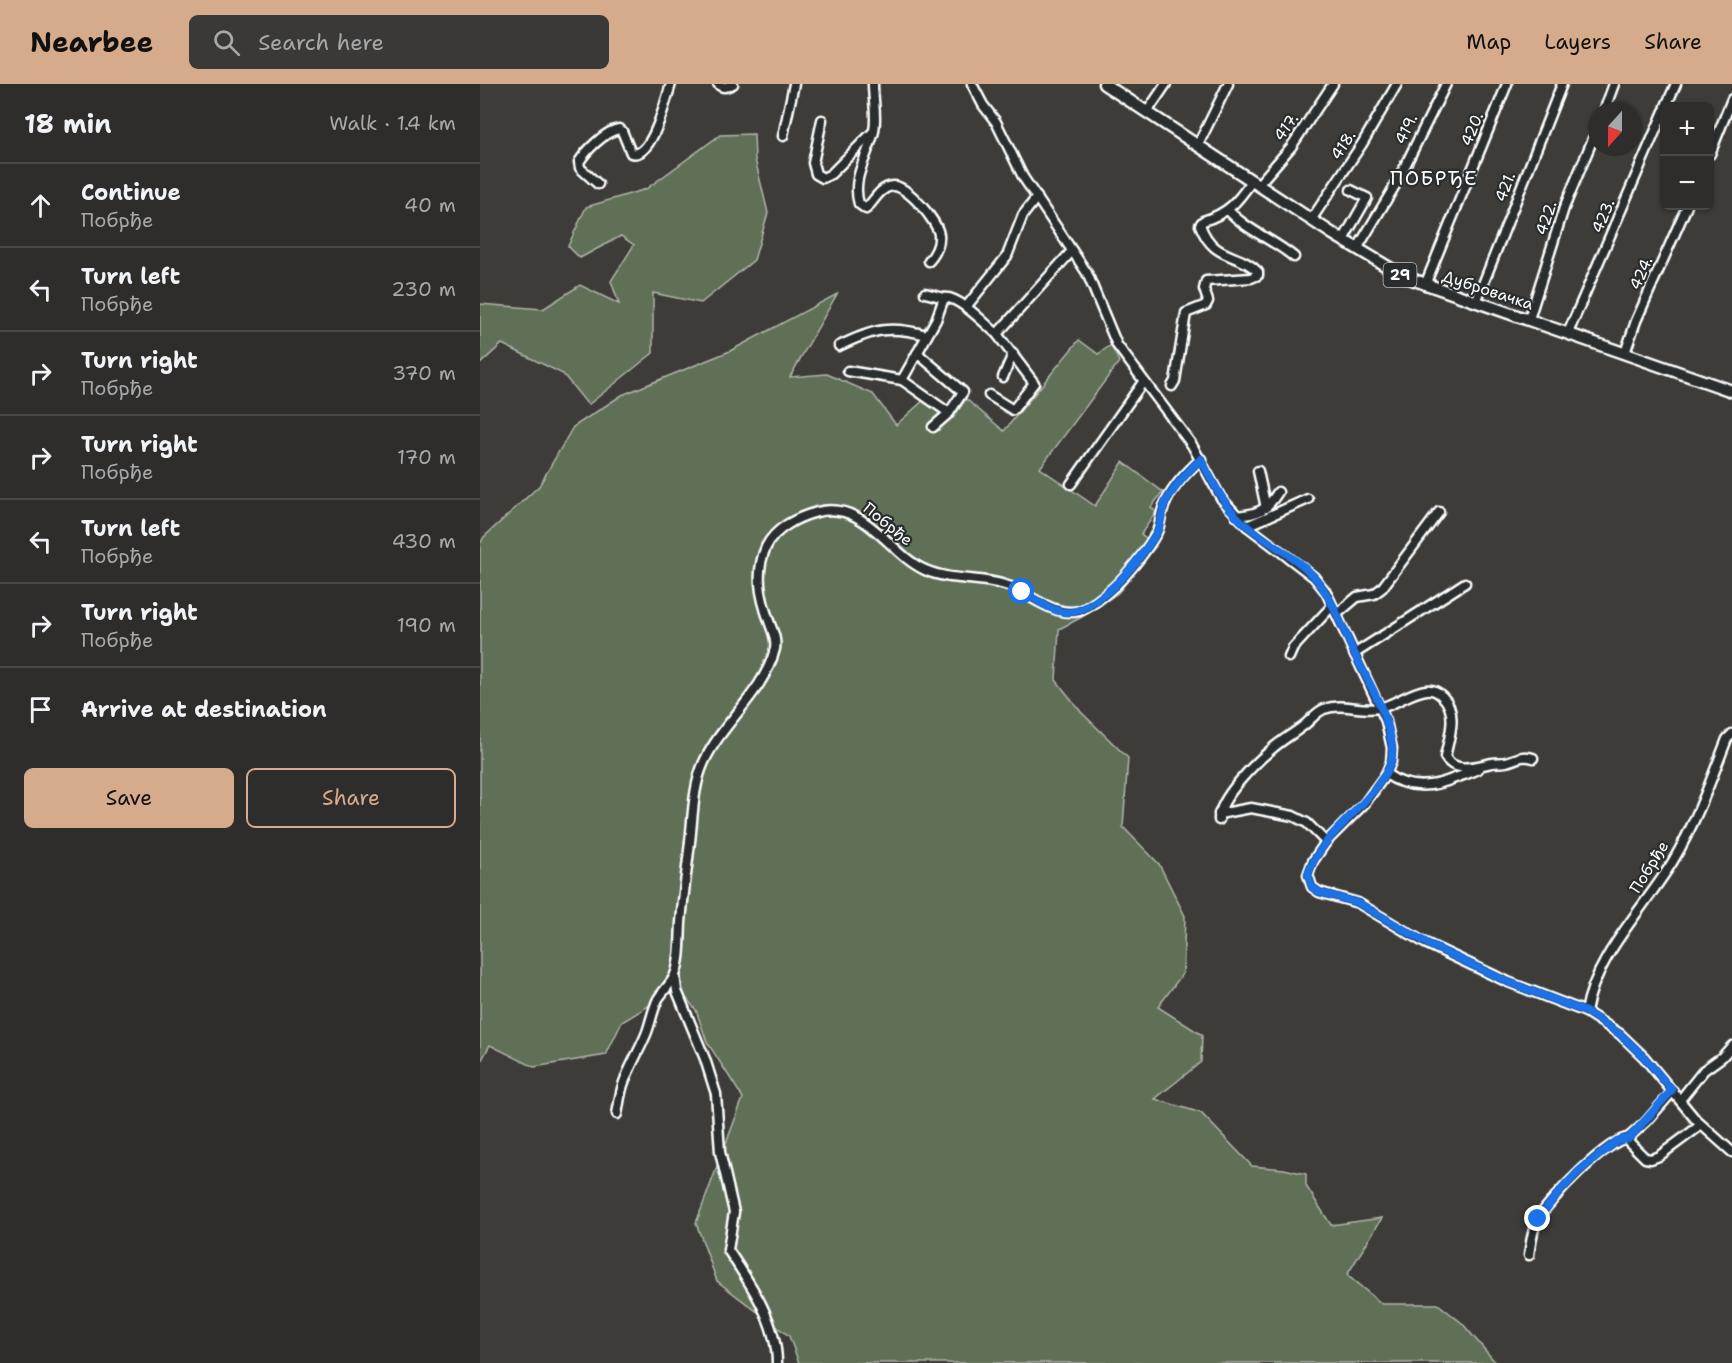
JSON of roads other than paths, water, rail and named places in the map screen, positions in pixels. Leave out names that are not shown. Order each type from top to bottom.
[{"type":"main road","name":"Дубровачка","points":[[1108,85],[1311,220],[1403,276],[1732,391]]},
{"type":"street","points":[[598,184],[580,168],[579,162],[583,156],[610,132],[619,129],[632,153],[641,153],[645,150],[660,119],[671,84]]},
{"type":"street","points":[[718,84],[721,87],[727,87],[733,84]]},
{"type":"street","points":[[783,136],[794,84]]},
{"type":"street","points":[[873,84],[874,131],[858,175],[856,187],[859,204],[866,210],[878,193],[884,189],[892,186],[904,189],[936,225],[939,236],[934,255],[929,261]]},
{"type":"street","points":[[972,84],[983,105],[996,122],[1023,177],[1087,273],[1117,345],[1201,459],[1221,498],[1236,516],[1314,577],[1326,592],[1381,708],[1391,737],[1391,762],[1386,774],[1365,803],[1326,842],[1313,861],[1308,875],[1312,887],[1319,892],[1358,903],[1432,946],[1508,982],[1586,1012],[1620,1034],[1644,1057],[1701,1125],[1732,1152]]},
{"type":"street","points":[[1147,112],[1166,84]]},
{"type":"street","points":[[1198,145],[1228,84]]},
{"type":"street","name":"417.","points":[[1255,183],[1291,147],[1333,84]]},
{"type":"street","name":"418.","points":[[1311,220],[1362,144],[1396,84]]},
{"type":"street","name":"419.","points":[[1357,249],[1396,184],[1446,84]]},
{"type":"street","name":"420.","points":[[1425,285],[1507,84]]},
{"type":"street","name":"421.","points":[[1476,302],[1562,84]]},
{"type":"street","points":[[1607,102],[1614,84]]},
{"type":"street","points":[[1668,102],[1676,84]]},
{"type":"street","points":[[1714,144],[1732,99]]},
{"type":"street","points":[[822,120],[813,163],[816,174],[823,177],[831,174],[874,131]]},
{"type":"street","name":"423.","points":[[1568,333],[1660,122]]},
{"type":"street","name":"422.","points":[[1529,319],[1564,208],[1588,151]]},
{"type":"street","points":[[1172,386],[1175,381],[1186,313],[1206,305],[1208,301],[1204,289],[1206,281],[1251,278],[1258,275],[1252,267],[1227,256],[1213,246],[1200,225],[1203,220],[1218,216],[1228,210],[1255,183]]},
{"type":"street","points":[[1343,240],[1367,198],[1351,190]]},
{"type":"street","points":[[966,307],[1007,256],[1023,215],[1037,197]]},
{"type":"street","points":[[1228,210],[1236,218],[1294,257]]},
{"type":"street","name":"424.","points":[[1625,353],[1636,321],[1685,210]]},
{"type":"street","points":[[997,334],[1072,250]]},
{"type":"street","points":[[925,293],[951,297],[966,307],[997,334],[1034,383],[1013,410],[989,395]]},
{"type":"street","points":[[902,380],[936,320],[944,297]]},
{"type":"street","points":[[839,346],[886,328],[903,328],[927,335]]},
{"type":"street","points":[[917,353],[963,392],[949,413],[933,427]]},
{"type":"street","points":[[1003,377],[1013,354]]},
{"type":"street","points":[[848,371],[902,380],[949,413]]},
{"type":"street","points":[[1071,484],[1143,382]]},
{"type":"street","name":"Побрђе","points":[[675,975],[685,879],[703,764],[712,747],[752,696],[775,648],[775,639],[759,588],[762,558],[770,539],[777,531],[818,512],[846,511],[863,520],[914,564],[928,571],[943,575],[990,580],[1022,592],[1060,612],[1078,611],[1108,592],[1137,560],[1158,529],[1165,504],[1184,475],[1201,459]]},
{"type":"street","points":[[1258,471],[1266,508]]},
{"type":"street","points":[[1236,516],[1258,513],[1266,508],[1278,492]]},
{"type":"street","points":[[1247,525],[1308,499]]},
{"type":"street","points":[[1289,657],[1293,648],[1334,610],[1358,596],[1374,594],[1382,588],[1439,512]]},
{"type":"street","points":[[1354,654],[1465,583]]},
{"type":"street","points":[[1326,842],[1306,823],[1293,816],[1251,808],[1219,817],[1231,792],[1257,762],[1321,710],[1342,705],[1381,708],[1423,690],[1435,691],[1446,700],[1452,713],[1445,757],[1456,767],[1481,767],[1520,757],[1533,758]]},
{"type":"street","name":"Побрђе","points":[[1586,1012],[1593,981],[1672,861],[1708,789],[1727,739],[1732,734]]},
{"type":"street","points":[[1386,774],[1402,783],[1435,786],[1474,772],[1481,767]]},
{"type":"street","points":[[617,1114],[623,1085],[658,999],[675,975]]},
{"type":"street","points":[[675,975],[677,991],[705,1059],[716,1094],[720,1152],[734,1212],[728,1250],[746,1276],[774,1333],[777,1363]]},
{"type":"street","points":[[1680,1100],[1704,1070],[1722,1057],[1732,1046]]},
{"type":"street","points":[[1529,1255],[1538,1219],[1555,1197],[1594,1159],[1617,1141],[1629,1138],[1646,1122],[1672,1090]]},
{"type":"street","points":[[1629,1138],[1629,1142],[1645,1158],[1651,1159],[1659,1156],[1701,1125]]},
{"type":"district","name":"ПОБРЂЕ","points":[[1434,178]]}]
